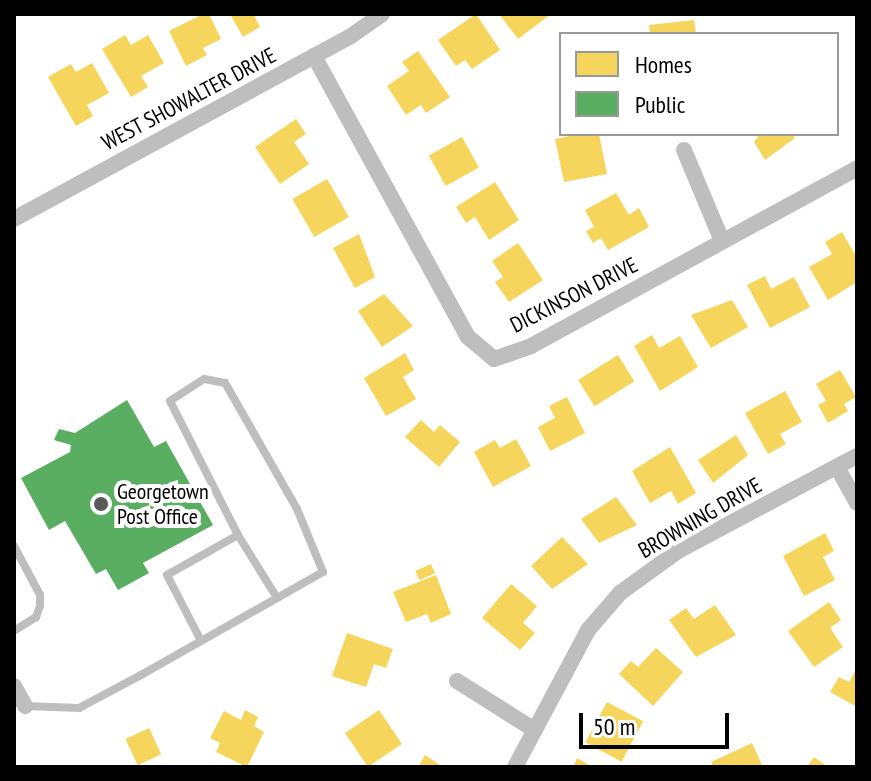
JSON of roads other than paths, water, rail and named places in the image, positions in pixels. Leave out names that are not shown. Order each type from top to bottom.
[{"type":"street","name":"WEST SHOWALTER DRIVE","points":[[14,219],[314,56],[382,14]]},
{"type":"street","name":"DICKINSON DRIVE","points":[[314,56],[468,337],[494,359],[531,346],[857,168]]},
{"type":"street","points":[[684,150],[722,241]]},
{"type":"street","name":"BROWNING DRIVE","points":[[515,767],[588,630],[620,593],[678,551],[857,456]]},
{"type":"street","points":[[837,467],[857,503]]},
{"type":"street","points":[[457,681],[533,729]]},
{"type":"street","points":[[14,686],[25,706]]},
{"type":"lane","points":[[25,706],[79,708],[201,641],[323,572],[297,509],[225,383],[204,379],[170,401],[238,535],[277,598]]},
{"type":"lane","points":[[201,641],[167,575],[238,535]]},
{"type":"lane","points":[[14,546],[40,595],[36,617],[14,631]]},
{"type":"place","name":"Georgetown Post Office","points":[[101,504]]}]
